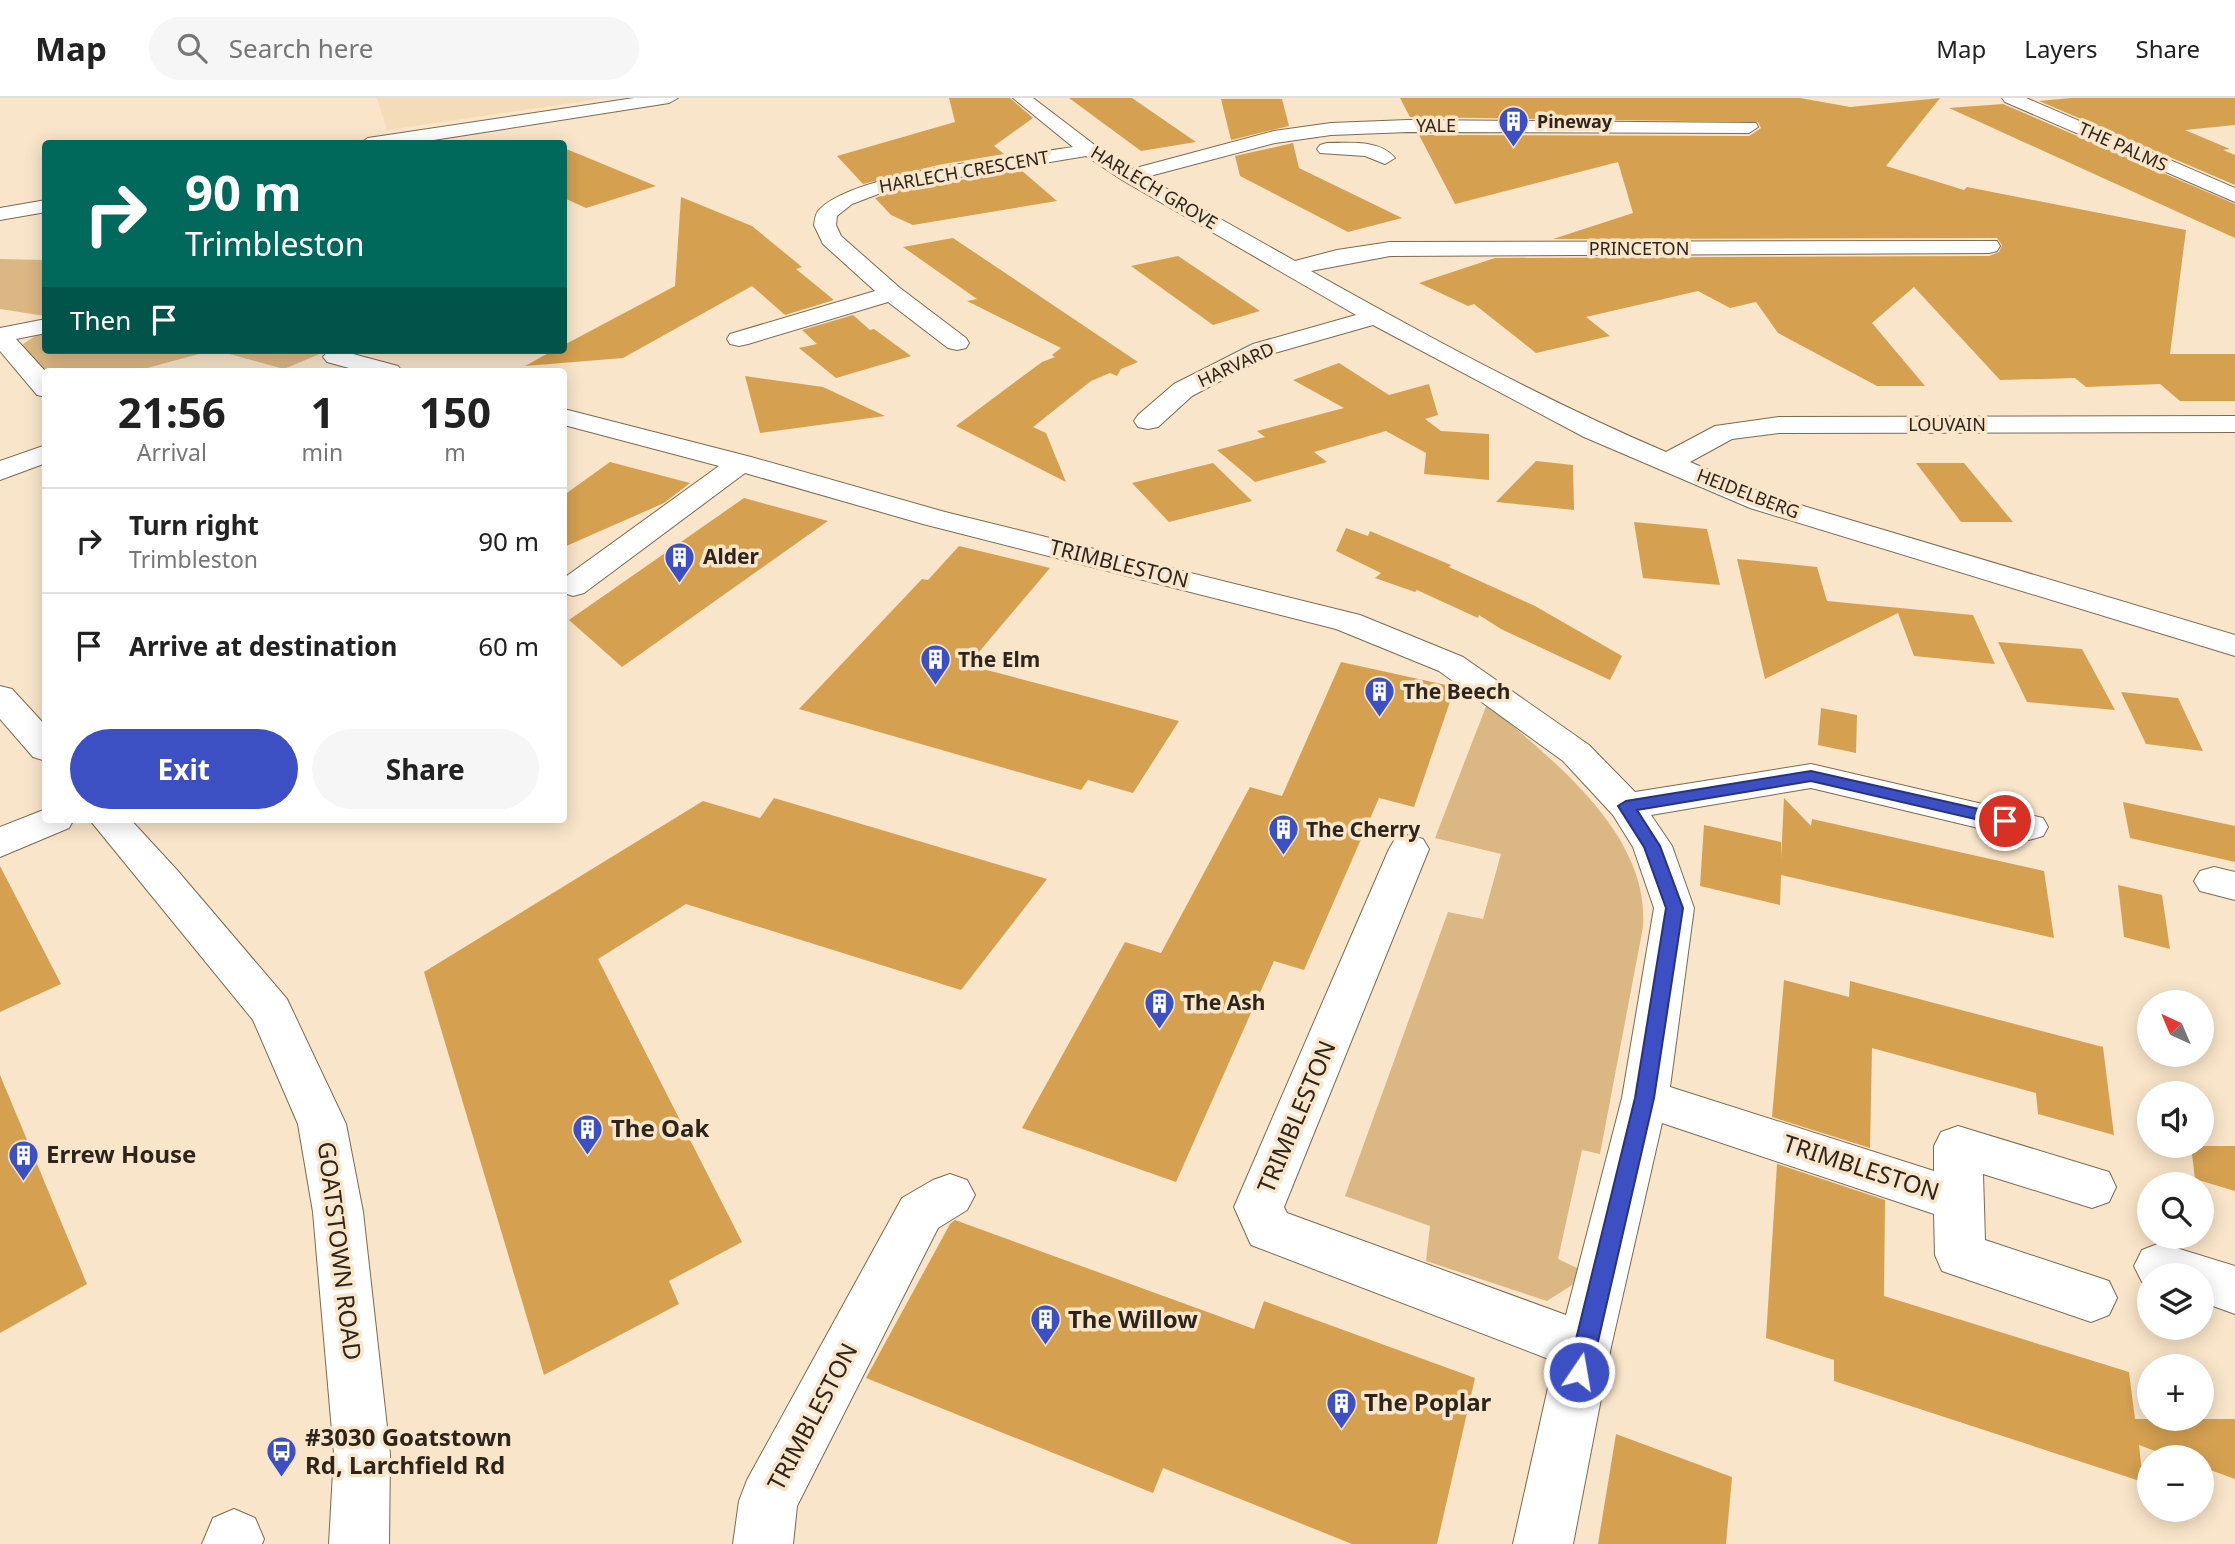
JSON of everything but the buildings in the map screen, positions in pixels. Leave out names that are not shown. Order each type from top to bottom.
[{"type":"street","points":[[394,140],[669,98]]},
{"type":"street","name":"HARLECH GROVE","points":[[1022,98],[1089,150],[1129,176],[1291,269]]},
{"type":"street","name":"THE PALMS","points":[[2011,98],[2235,196]]},
{"type":"street","name":"YALE","points":[[1129,176],[1274,137],[1331,129],[1408,126],[1749,127]]},
{"type":"street","points":[[1274,137],[1308,149],[1361,149],[1378,152],[1385,158]]},
{"type":"street","name":"HARLECH CRESCENT","points":[[957,343],[892,293],[831,239],[825,225],[827,214],[845,200],[890,183],[1089,150]]},
{"type":"street","points":[[0,214],[42,206]]},
{"type":"street","name":"PRINCETON","points":[[1291,269],[1337,257],[1390,249],[1989,246]]},
{"type":"street","name":"HEIDELBERG","points":[[1291,269],[1376,317],[1594,431],[1760,502],[2235,646]]},
{"type":"street","points":[[739,340],[892,293]]},
{"type":"street","name":"HARVARD","points":[[1148,421],[1182,390],[1262,349],[1376,317]]},
{"type":"street","points":[[42,327],[0,335],[42,384]]},
{"type":"street","points":[[336,357],[378,368]]},
{"type":"street","name":"TRIMBLESTON","points":[[567,418],[741,463],[934,518],[1348,622],[1451,664],[1576,753],[1626,806],[1652,846],[1674,908],[1645,1098],[1584,1347],[1543,1544]]},
{"type":"street","name":"LOUVAIN","points":[[1668,462],[1725,432],[1779,425],[2235,424]]},
{"type":"street","points":[[0,471],[42,455]]},
{"type":"street","points":[[573,586],[741,463]]},
{"type":"street","points":[[0,697],[42,744]]},
{"type":"street","points":[[1626,806],[1811,776],[2029,827]]},
{"type":"street","points":[[0,843],[46,823]]},
{"type":"street","name":"GOATSTOWN ROAD","points":[[112,823],[163,880],[271,1011],[322,1124],[338,1212],[362,1454],[359,1544]]},
{"type":"street","name":"TRIMBLESTON","points":[[1409,849],[1259,1207],[1269,1229],[1584,1347]]},
{"type":"street","name":"TRIMBLESTON","points":[[1645,1098],[1957,1200]]},
{"type":"street","name":"TRIMBLESTON","points":[[2091,1298],[1960,1255],[1958,1146],[2092,1187]]},
{"type":"street","name":"TRIMBLESTON","points":[[763,1544],[768,1501],[920,1213],[950,1195]]},
{"type":"street","points":[[2214,1283],[2235,1290]]},
{"type":"shaded area","points":[[377,98],[606,98],[387,130]]},
{"type":"shaded area","points":[[0,259],[42,260],[42,316],[0,309]]},
{"type":"shaded area","points":[[42,332],[42,354],[199,354],[147,368],[43,368],[24,349],[23,344]]},
{"type":"shaded area","points":[[230,354],[320,354],[280,368]]},
{"type":"shaded area","points":[[1487,704],[1539,749],[1592,801],[1614,830],[1631,860],[1641,893],[1643,927],[1600,1154],[1582,1150],[1558,1259],[1579,1269],[1572,1285],[1547,1301],[1426,1261],[1430,1226],[1345,1196],[1448,912],[1483,919],[1501,854],[1435,838]]},
{"type":"place","name":"Pineway","points":[[1514,149]]},
{"type":"place","name":"Alder","points":[[680,584]]},
{"type":"place","name":"The Elm","points":[[935,687]]},
{"type":"place","name":"The Beech","points":[[1380,719]]},
{"type":"place","name":"The Cherry","points":[[1283,857]]},
{"type":"place","name":"The Ash","points":[[1160,1030]]},
{"type":"place","name":"The Oak","points":[[588,1156]]},
{"type":"place","name":"Errew House","points":[[23,1182]]},
{"type":"place","name":"The Willow","points":[[1045,1347]]},
{"type":"place","name":"The Poplar","points":[[1341,1430]]},
{"type":"place","name":"#3030 Goatstown Rd, Larchfield Rd","points":[[282,1479]]},
{"type":"route","points":[[1579,1372],[1645,1098],[1674,908],[1652,846],[1626,806],[1811,776],[2005,821]]}]
